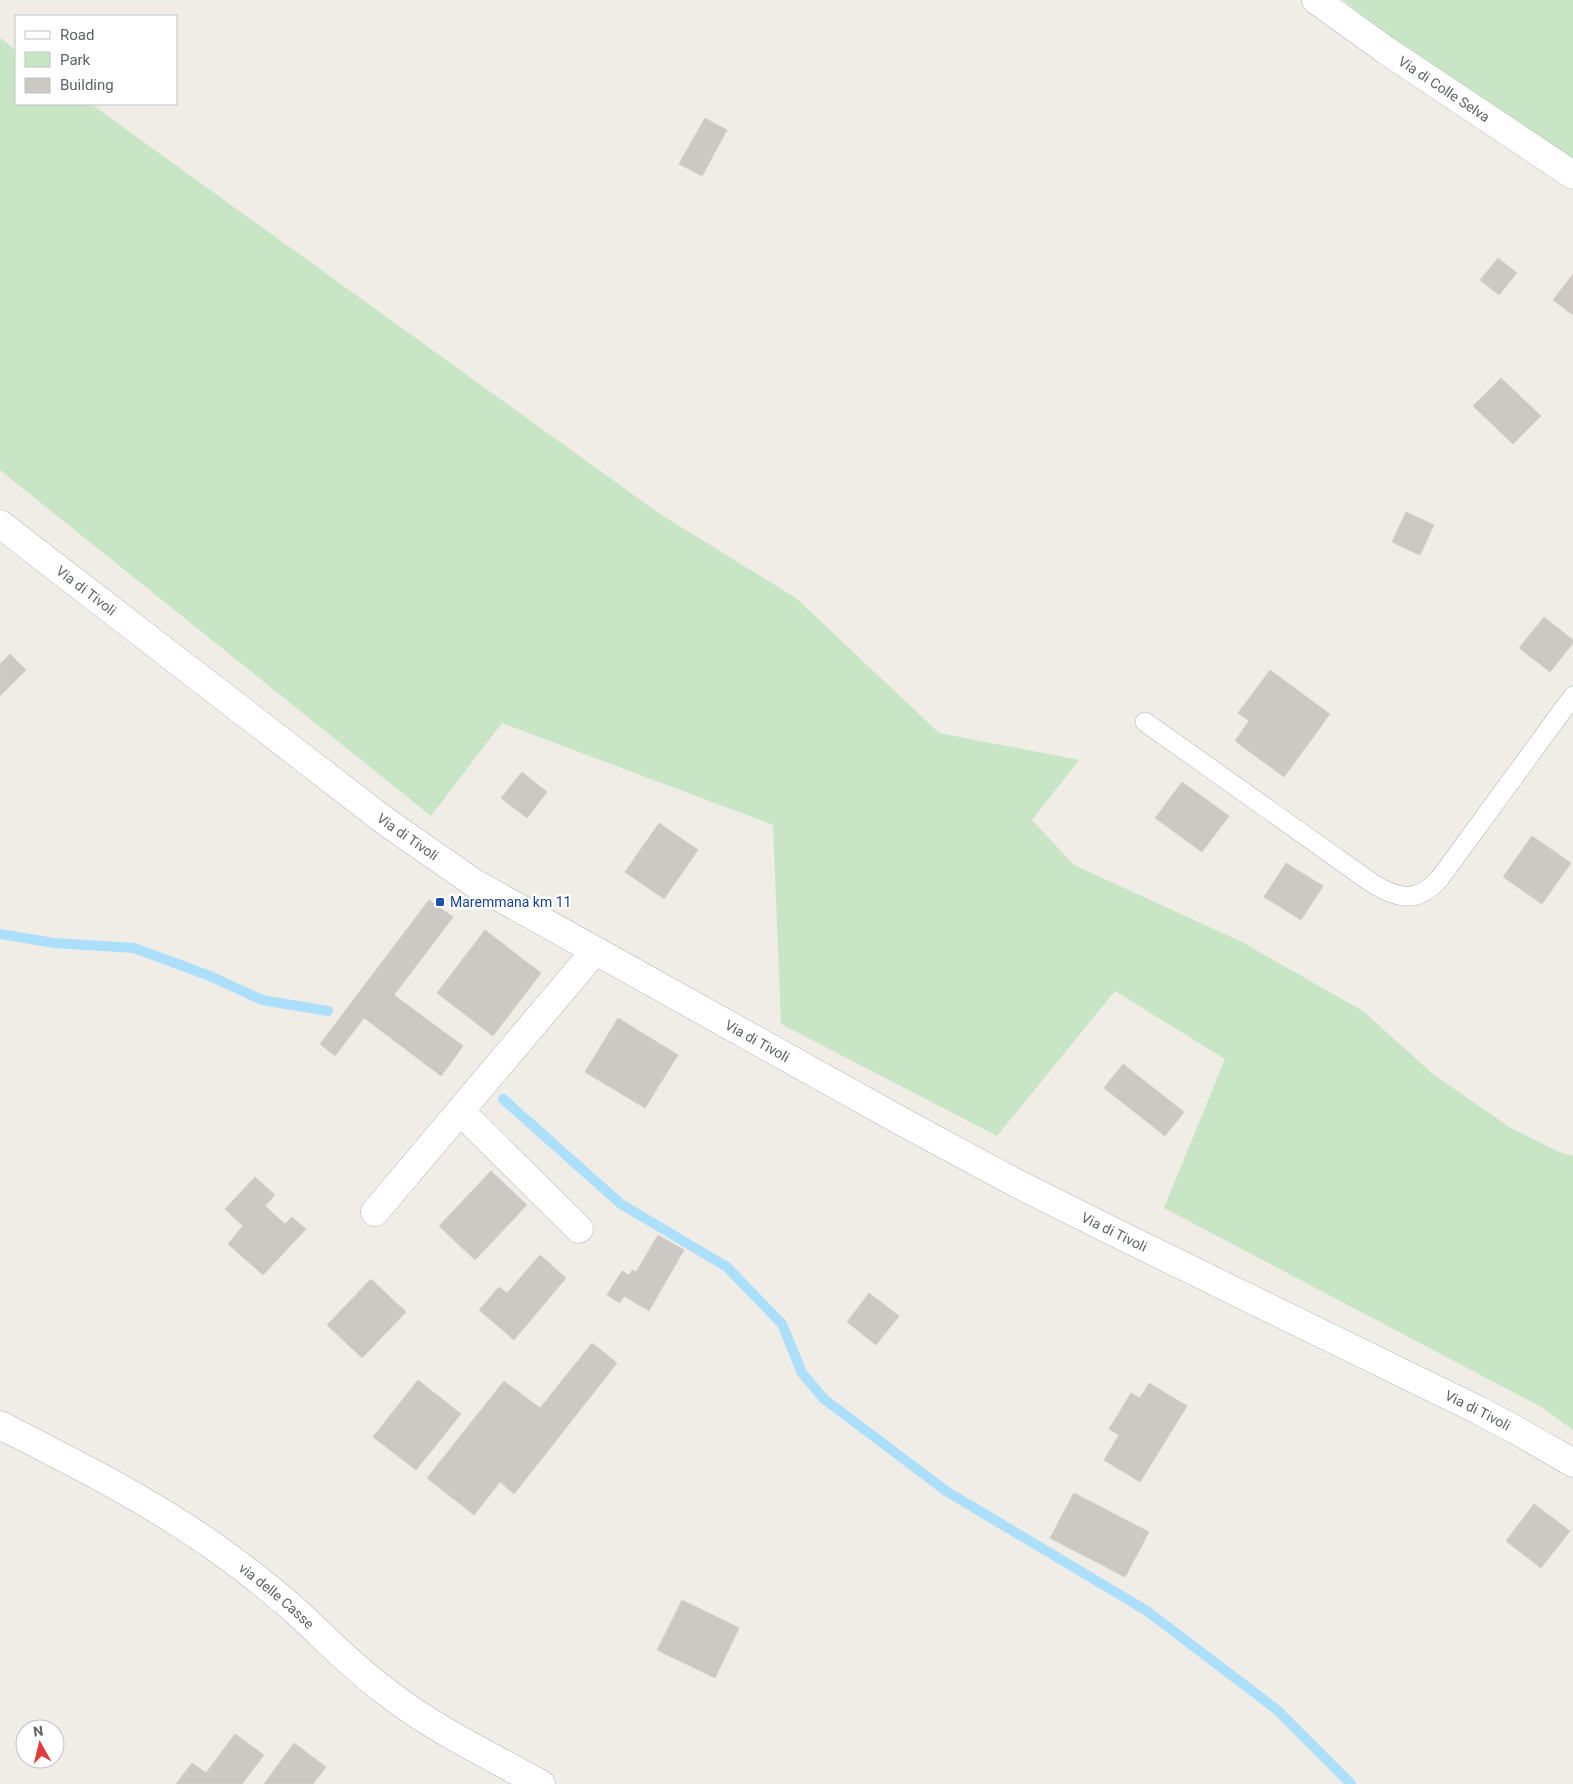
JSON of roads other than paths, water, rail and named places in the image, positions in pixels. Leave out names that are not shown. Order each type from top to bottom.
[{"type":"main road","name":"Via di Colle Selva","points":[[1316,0],[1386,51],[1573,175]]},
{"type":"main road","name":"Via di Tivoli","points":[[0,524],[411,841],[474,883],[998,1173],[1124,1238],[1478,1410],[1573,1463]]},
{"type":"main road","points":[[375,1212],[595,951]]},
{"type":"main road","points":[[460,1111],[579,1229]]},
{"type":"main road","name":"via delle Casse","points":[[0,1426],[102,1477],[188,1529],[264,1584],[355,1667],[400,1703],[541,1784]]},
{"type":"lane","points":[[1145,722],[1372,883],[1391,893],[1406,897],[1422,894],[1436,883],[1573,696]]},
{"type":"waterway","points":[[0,934],[54,943],[134,948],[210,976],[262,1000],[328,1011]]},
{"type":"waterway","points":[[503,1099],[621,1204],[727,1267],[782,1324],[802,1373],[824,1399],[946,1491],[1147,1611],[1276,1709],[1351,1784]]},
{"type":"place","name":"Maremmana km 11","points":[[440,902]]}]
